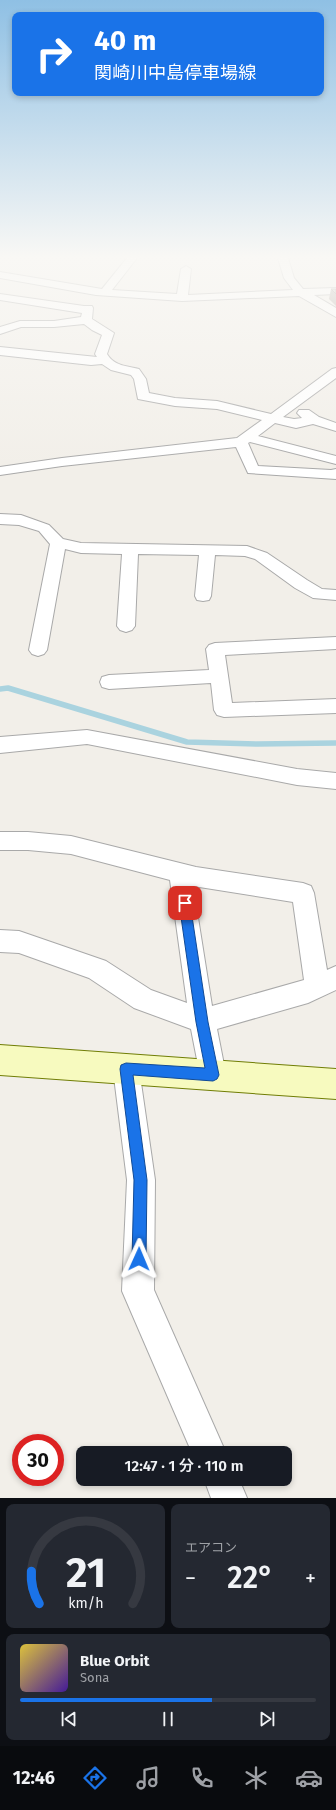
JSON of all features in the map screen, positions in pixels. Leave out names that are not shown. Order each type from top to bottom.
[{"type":"main road","points":[[0,1060],[336,1084]]},
{"type":"street","points":[[0,332],[10,328]]},
{"type":"street","points":[[96,328],[108,333],[101,354],[105,360],[113,368],[135,372],[140,379],[143,396],[175,402],[217,405],[296,424],[299,422],[314,420]]},
{"type":"street","points":[[0,351],[91,361],[105,360]]},
{"type":"street","points":[[245,439],[336,372]]},
{"type":"street","points":[[300,398],[303,412],[314,420],[336,427]]},
{"type":"street","points":[[245,439],[253,470],[335,476],[336,473]]},
{"type":"street","points":[[0,471],[245,439],[336,460]]},
{"type":"street","points":[[0,518],[21,520],[44,528],[58,542],[81,548],[247,551],[261,556],[301,584],[319,594],[336,595]]},
{"type":"street","points":[[38,650],[58,542]]},
{"type":"street","points":[[126,626],[130,550]]},
{"type":"street","points":[[203,596],[207,550]]},
{"type":"street","points":[[336,643],[215,649],[224,710],[336,706]]},
{"type":"street","points":[[109,682],[218,676]]},
{"type":"street","points":[[0,745],[87,737],[297,777],[336,781]]},
{"type":"street","points":[[0,841],[28,841],[71,845],[196,877],[303,893],[326,982],[308,991],[202,1022],[143,999],[97,969],[19,942],[0,941]]},
{"type":"street","points":[[180,873],[202,1022],[213,1075]]},
{"type":"street","points":[[126,1069],[140,1180],[138,1291],[206,1446]]},
{"type":"street","points":[[224,1486],[229,1498]]},
{"type":"waterway","points":[[0,689],[8,688],[187,742],[257,744],[336,743]]},
{"type":"route","points":[[139,1259],[140,1180],[126,1069],[213,1075],[202,1022],[185,903]]}]
